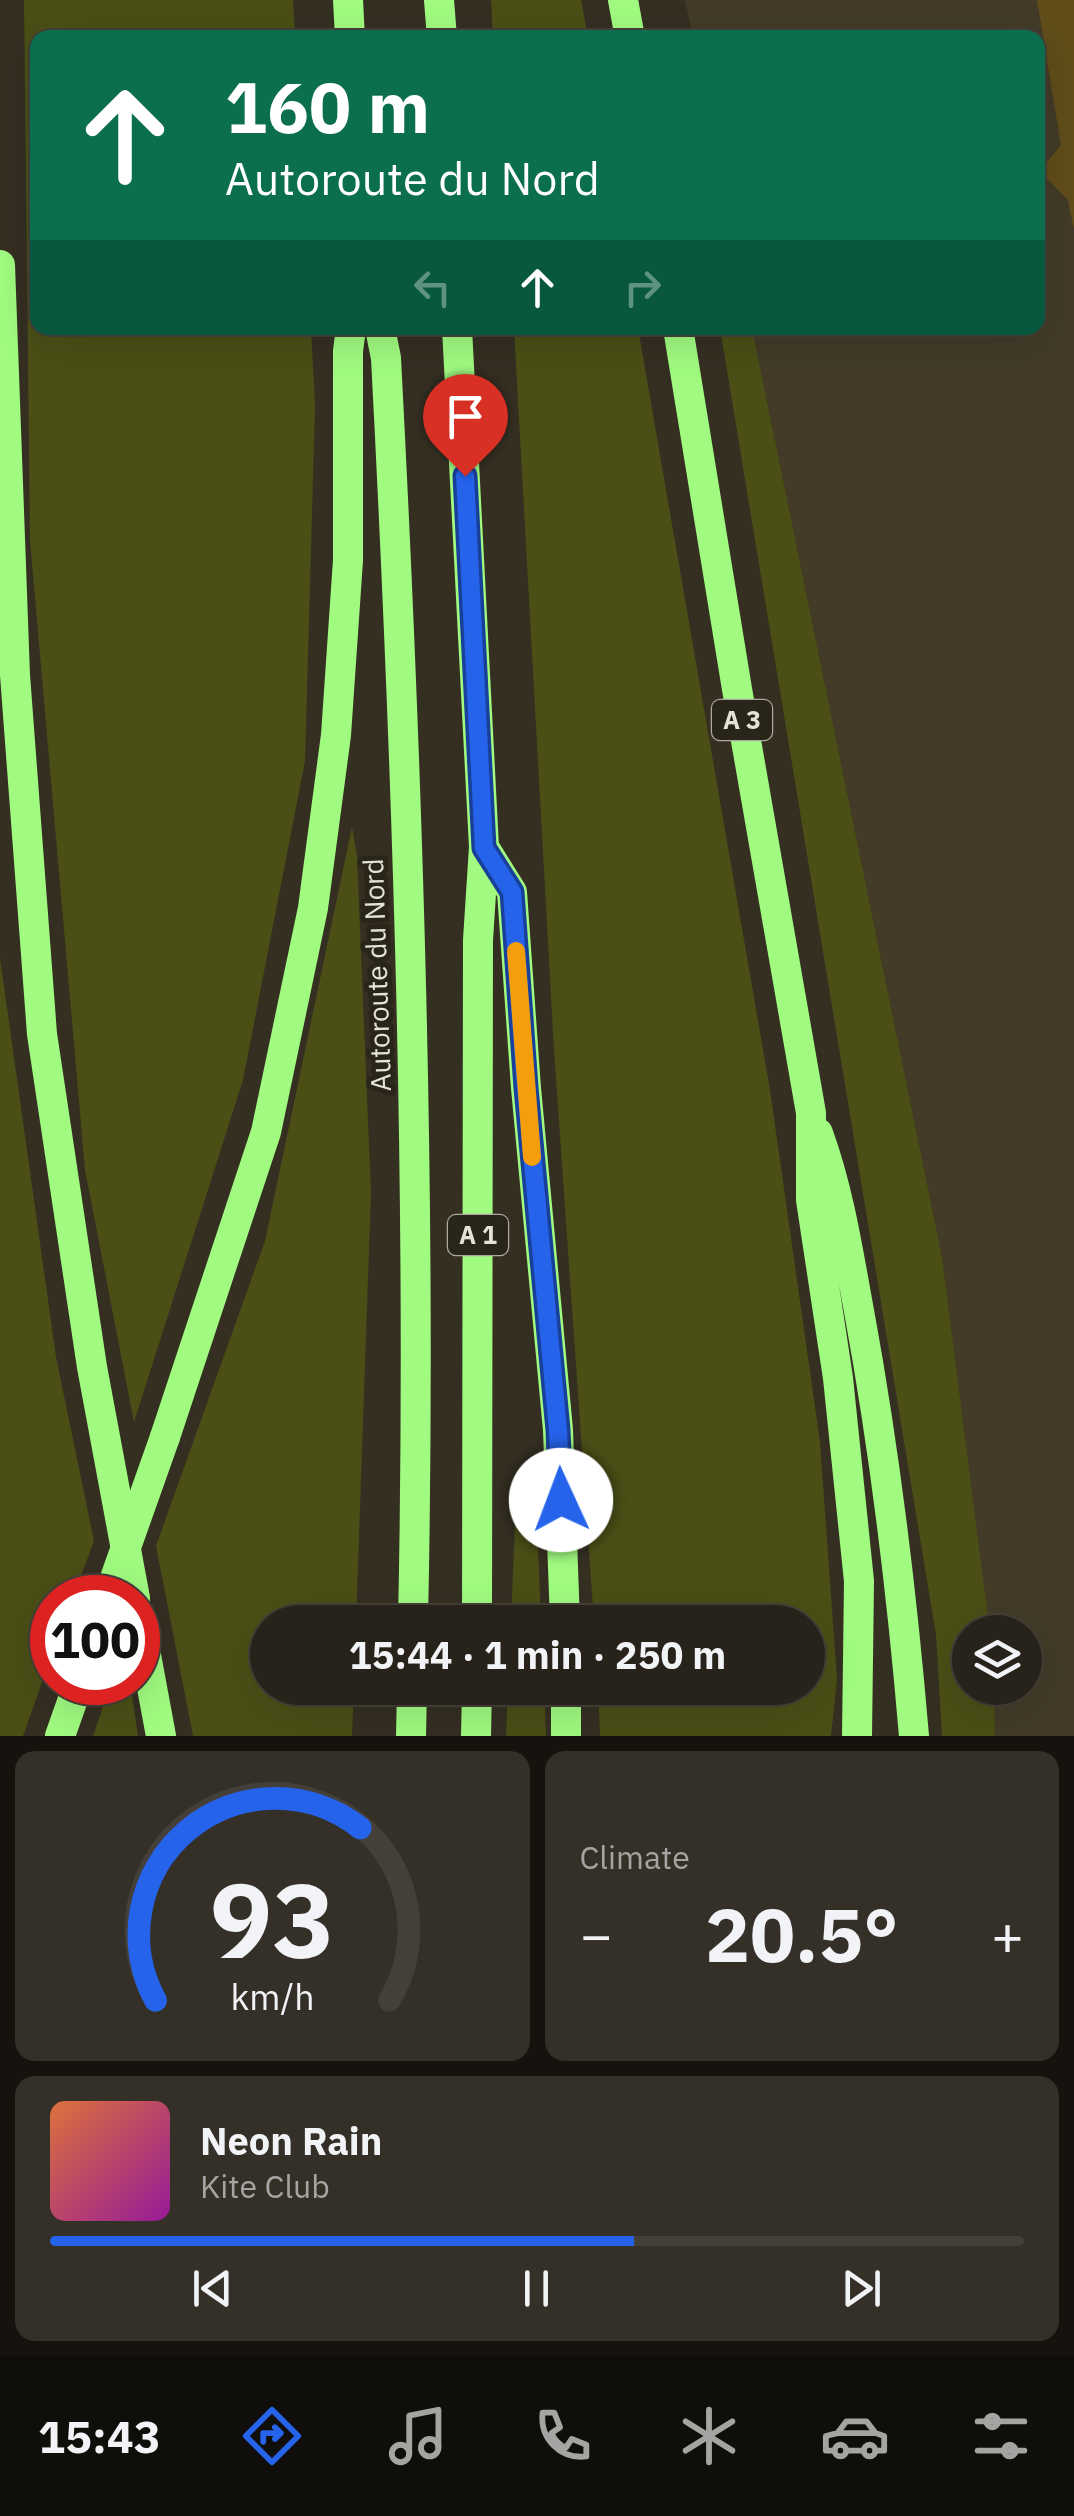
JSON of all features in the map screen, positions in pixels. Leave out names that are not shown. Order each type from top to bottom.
[{"type":"highway","points":[[348,0],[350,30]]},
{"type":"highway","points":[[439,0],[441,30]]},
{"type":"highway","points":[[623,0],[629,30]]},
{"type":"highway","points":[[0,264],[15,675],[42,1034],[92,1366],[131,1575]]},
{"type":"highway","points":[[116,1575],[266,1132],[313,908],[336,735],[345,599],[349,335]]},
{"type":"highway","name":"Autoroute du Nord","points":[[381,335],[386,358],[398,585],[416,1178],[413,1605]]},
{"type":"highway","name":"A 1","points":[[457,335],[484,848],[478,940],[477,1605]]},
{"type":"highway","name":"A 3","points":[[679,335],[811,1112],[834,1176],[876,1404],[904,1617],[914,1736]]},
{"type":"highway","points":[[484,848],[512,892],[558,1430],[565,1605]]},
{"type":"highway","points":[[811,1112],[811,1200],[838,1378],[859,1581],[857,1736]]},
{"type":"highway","points":[[60,1736],[70,1705]]},
{"type":"highway","points":[[155,1705],[161,1736]]},
{"type":"highway","points":[[410,1736],[411,1705]]},
{"type":"highway","points":[[476,1736],[477,1705]]},
{"type":"highway","points":[[566,1705],[566,1736]]},
{"type":"shaded area","points":[[685,0],[1074,0],[1074,1736],[995,1736],[994,1705],[1042,1705],[1042,1615],[988,1615],[942,1257],[753,335],[1045,335],[1045,30],[691,30]]},
{"type":"green space","points":[[24,0],[293,0],[295,30],[30,30],[30,335],[311,335],[315,406],[305,761],[243,1080],[134,1422],[85,1170],[30,540]]},
{"type":"green space","points":[[491,0],[581,0],[587,30],[493,30]]},
{"type":"green space","points":[[514,335],[639,335],[770,1090],[820,1442],[837,1679],[831,1736],[600,1736],[599,1705],[825,1705],[825,1605],[593,1605],[554,1050]]},
{"type":"green space","points":[[721,335],[753,335],[942,1257],[988,1615],[952,1615],[952,1705],[994,1705],[995,1736],[942,1736],[936,1635]]},
{"type":"green space","points":[[352,827],[357,856],[371,1192],[357,1605],[250,1605],[250,1705],[353,1705],[352,1736],[193,1736],[156,1546],[265,1241]]},
{"type":"green space","points":[[0,958],[56,1357],[94,1541],[81,1575],[30,1575],[30,1705],[34,1705],[23,1736],[0,1736]]},
{"type":"green space","points":[[516,1502],[537,1519],[540,1605],[512,1605]]},
{"type":"green space","points":[[104,1705],[133,1705],[138,1736],[93,1736]]},
{"type":"green space","points":[[507,1705],[545,1705],[546,1736],[506,1736]]},
{"type":"building","points":[[1037,0],[1074,0],[1074,230],[1068,200],[1045,176],[1045,165],[1061,145]]},
{"type":"slow traffic","points":[[516,951],[532,1157]]},
{"type":"route","points":[[465,476],[484,848],[512,892],[561,1500]]}]
